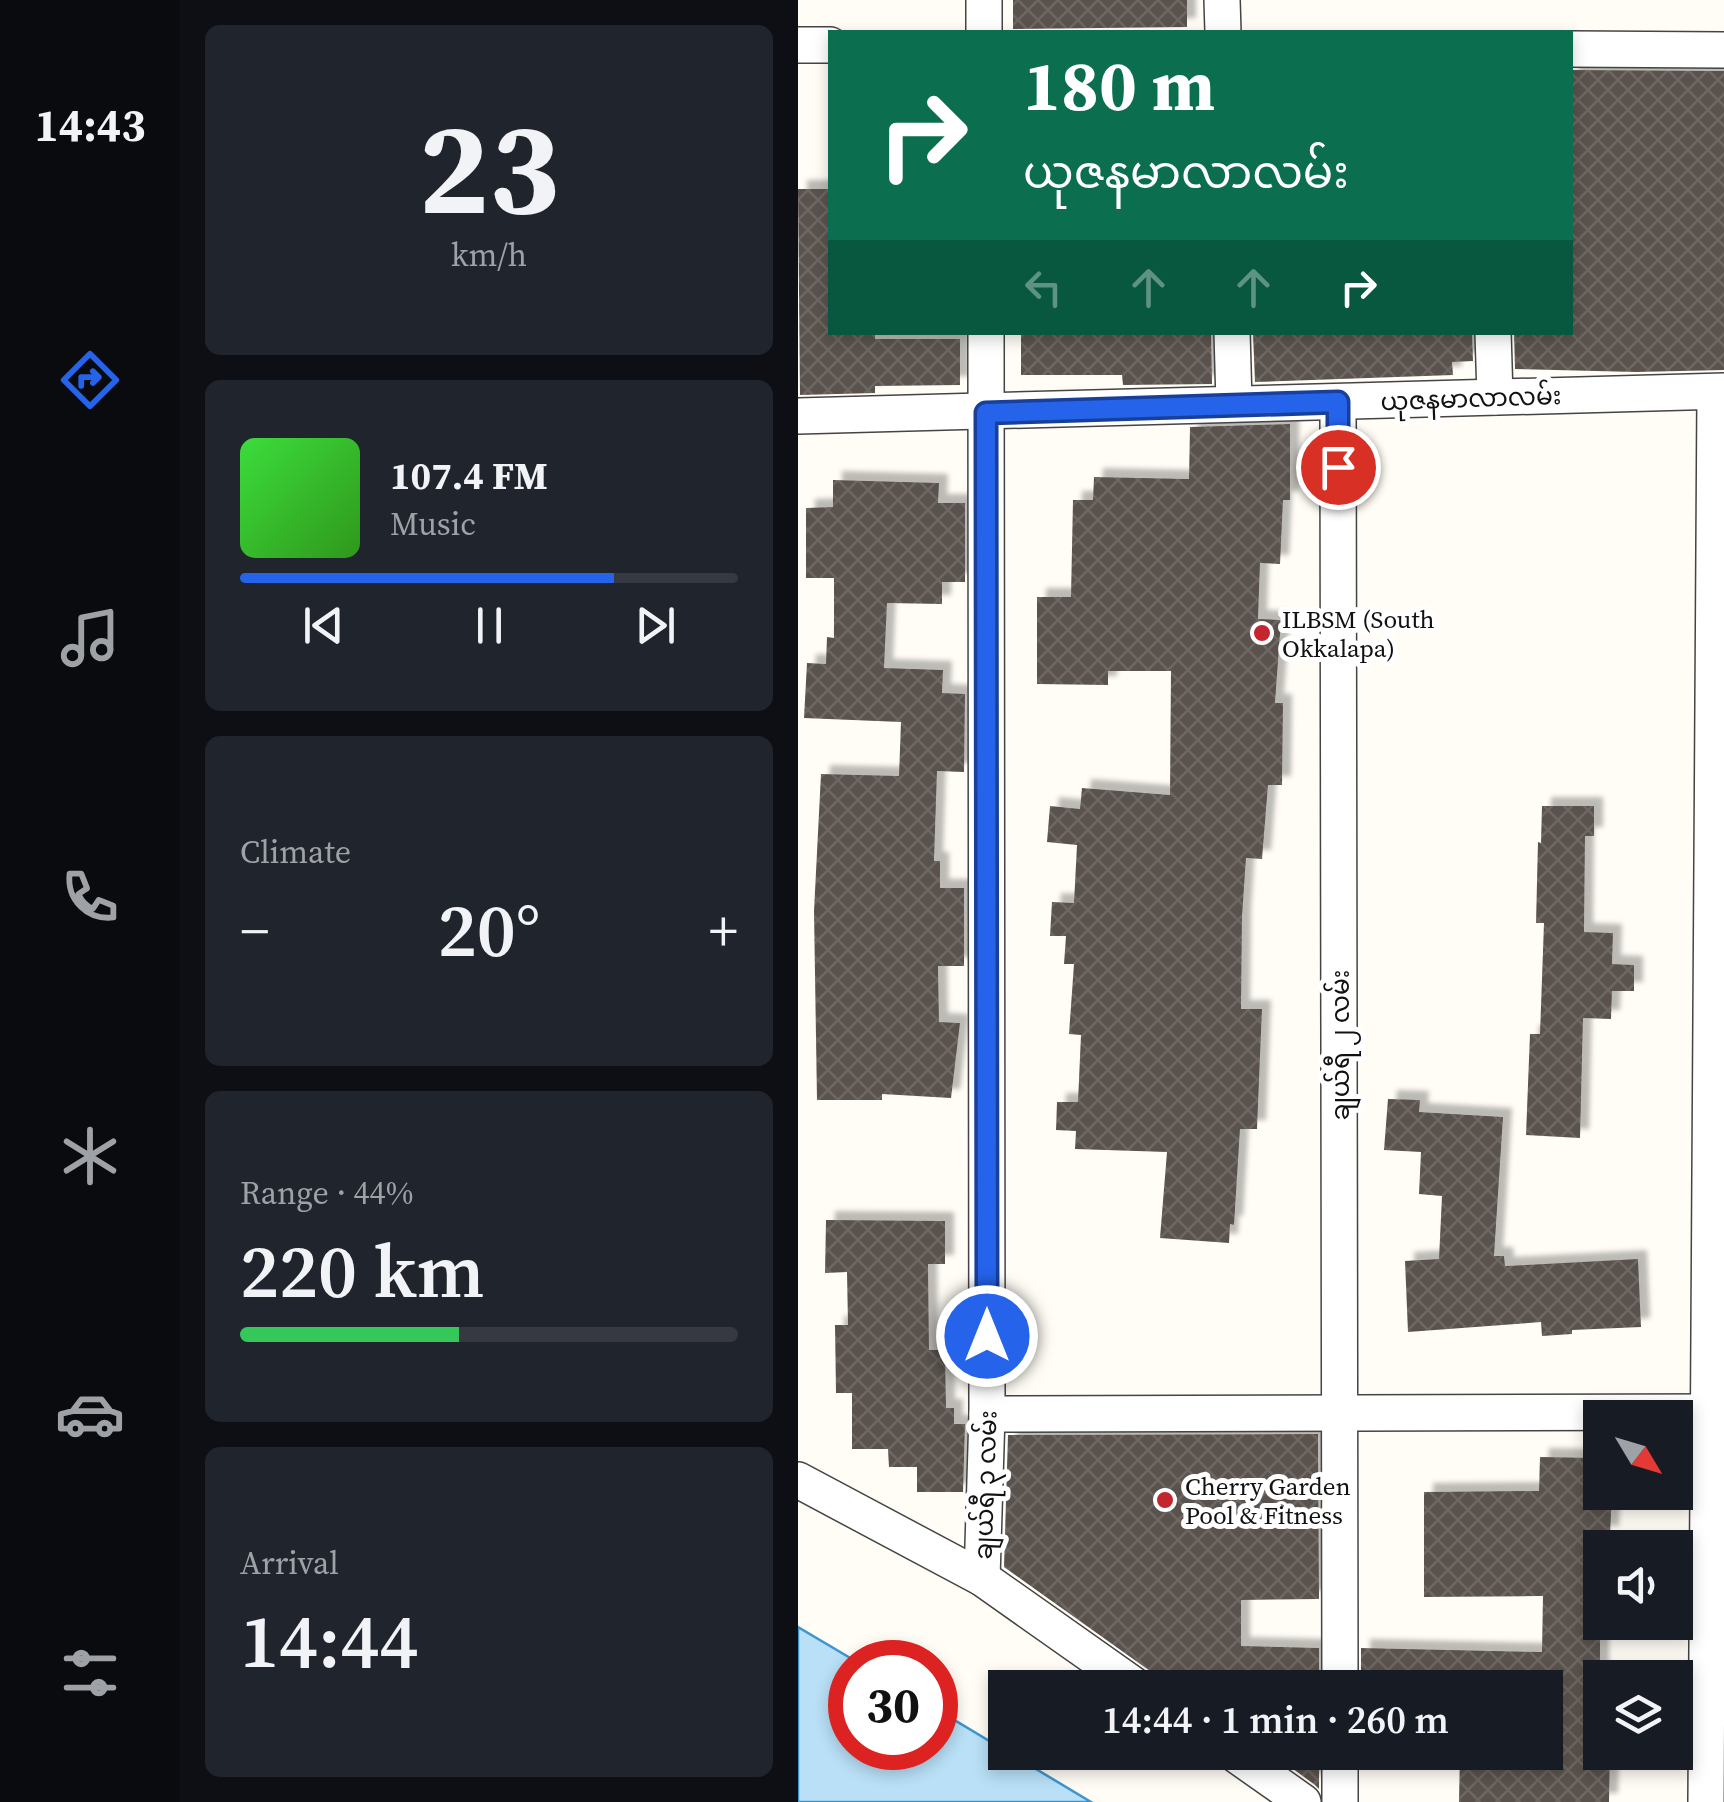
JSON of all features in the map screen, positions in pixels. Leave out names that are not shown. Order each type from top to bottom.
[{"type":"street","points":[[984,0],[984,30]]},
{"type":"street","points":[[1222,0],[1222,30]]},
{"type":"street","points":[[798,45],[828,46]]},
{"type":"street","points":[[1573,49],[1724,50]]},
{"type":"street","name":"ချယ်ရီ ၃ လမ်း","points":[[982,1578],[988,1414],[986,335]]},
{"type":"street","points":[[1232,335],[1234,403]]},
{"type":"street","points":[[1494,335],[1495,397]]},
{"type":"street","points":[[1706,1802],[1716,1412],[1720,392]]},
{"type":"street","name":"ယုဇနမာလာလမ်း","points":[[798,416],[986,422],[1234,403],[1720,392]]},
{"type":"street","name":"ချယ်ရီ ၂ လမ်း","points":[[1338,402],[1340,1670]]},
{"type":"street","points":[[988,1414],[1716,1412]]},
{"type":"street","points":[[798,1480],[982,1578],[1112,1670]]},
{"type":"street","points":[[1257,1770],[1302,1802]]},
{"type":"street","points":[[1340,1770],[1340,1802]]},
{"type":"water","points":[[798,1627],[828,1645],[828,1770],[958,1770],[958,1722],[988,1740],[988,1770],[1038,1770],[1091,1802],[798,1802]]},
{"type":"building","points":[[1013,0],[1187,0],[1187,27],[1013,29]]},
{"type":"building","points":[[1573,70],[1725,71],[1725,370],[1515,369],[1514,335],[1573,335]]},
{"type":"building","points":[[798,189],[828,189],[828,335],[960,339],[960,385],[875,386],[875,393],[800,395]]},
{"type":"building","points":[[1021,335],[1211,335],[1212,384],[1123,385],[1122,375],[1021,375]]},
{"type":"building","points":[[1253,335],[1472,335],[1473,361],[1452,362],[1453,375],[1255,382]]},
{"type":"building","points":[[1290,424],[1290,500],[1283,500],[1280,564],[1260,563],[1258,619],[1281,620],[1275,703],[1283,703],[1282,785],[1268,785],[1262,859],[1246,858],[1242,917],[1241,1009],[1262,1009],[1257,1129],[1240,1129],[1234,1225],[1230,1224],[1229,1243],[1160,1238],[1167,1152],[1075,1149],[1076,1131],[1056,1130],[1057,1102],[1078,1102],[1081,1035],[1069,1034],[1074,964],[1064,964],[1066,936],[1050,936],[1052,902],[1074,903],[1077,845],[1047,842],[1050,806],[1080,809],[1082,788],[1170,795],[1171,671],[1108,671],[1108,685],[1037,684],[1037,597],[1071,597],[1073,500],[1093,500],[1094,477],[1189,479],[1190,427]]},
{"type":"building","points":[[833,480],[939,483],[938,503],[965,503],[965,582],[942,582],[942,604],[887,603],[884,668],[943,670],[942,693],[965,694],[964,772],[937,771],[934,861],[940,861],[940,888],[964,888],[964,966],[938,966],[939,1022],[960,1023],[951,1098],[882,1094],[882,1100],[817,1100],[814,911],[821,774],[899,776],[901,722],[804,718],[807,663],[826,664],[827,637],[834,638],[834,578],[806,578],[806,508],[833,507]]},
{"type":"building","points":[[1542,806],[1594,806],[1594,836],[1585,836],[1584,932],[1613,933],[1612,964],[1634,965],[1634,991],[1612,991],[1611,1019],[1583,1018],[1580,1138],[1526,1135],[1530,1034],[1540,1034],[1544,923],[1536,923]]},
{"type":"building","points":[[1388,1099],[1420,1100],[1419,1112],[1503,1117],[1494,1256],[1504,1256],[1505,1266],[1638,1259],[1641,1327],[1572,1330],[1572,1334],[1542,1336],[1541,1322],[1408,1332],[1405,1261],[1439,1259],[1442,1196],[1419,1194],[1421,1152],[1384,1150]]},
{"type":"building","points":[[826,1220],[945,1221],[945,1264],[928,1264],[929,1350],[945,1350],[946,1408],[954,1408],[954,1424],[965,1424],[963,1492],[917,1492],[917,1467],[889,1467],[888,1449],[852,1449],[852,1393],[836,1393],[835,1325],[848,1325],[847,1272],[825,1273]]},
{"type":"building","name":"Cherry Garden Pool & Fitness","points":[[1318,1434],[1319,1599],[1241,1600],[1241,1646],[1319,1648],[1319,1670],[1149,1670],[1004,1567],[1008,1435]]},
{"type":"building","points":[[1540,1457],[1583,1458],[1583,1510],[1611,1510],[1610,1530],[1583,1530],[1583,1640],[1600,1640],[1600,1660],[1583,1660],[1583,1770],[1610,1770],[1609,1802],[1459,1802],[1460,1770],[1563,1770],[1563,1670],[1361,1670],[1361,1648],[1542,1652],[1543,1596],[1424,1597],[1424,1492],[1539,1491]]},
{"type":"building","points":[[1295,1770],[1319,1770],[1319,1789]]},
{"type":"place","name":"ILBSM (South Okkalapa)","points":[[1262,633]]},
{"type":"place","name":"Cherry Garden Pool & Fitness","points":[[1165,1500]]},
{"type":"route","points":[[987,1336],[986,413],[1338,402],[1338,467]]}]
